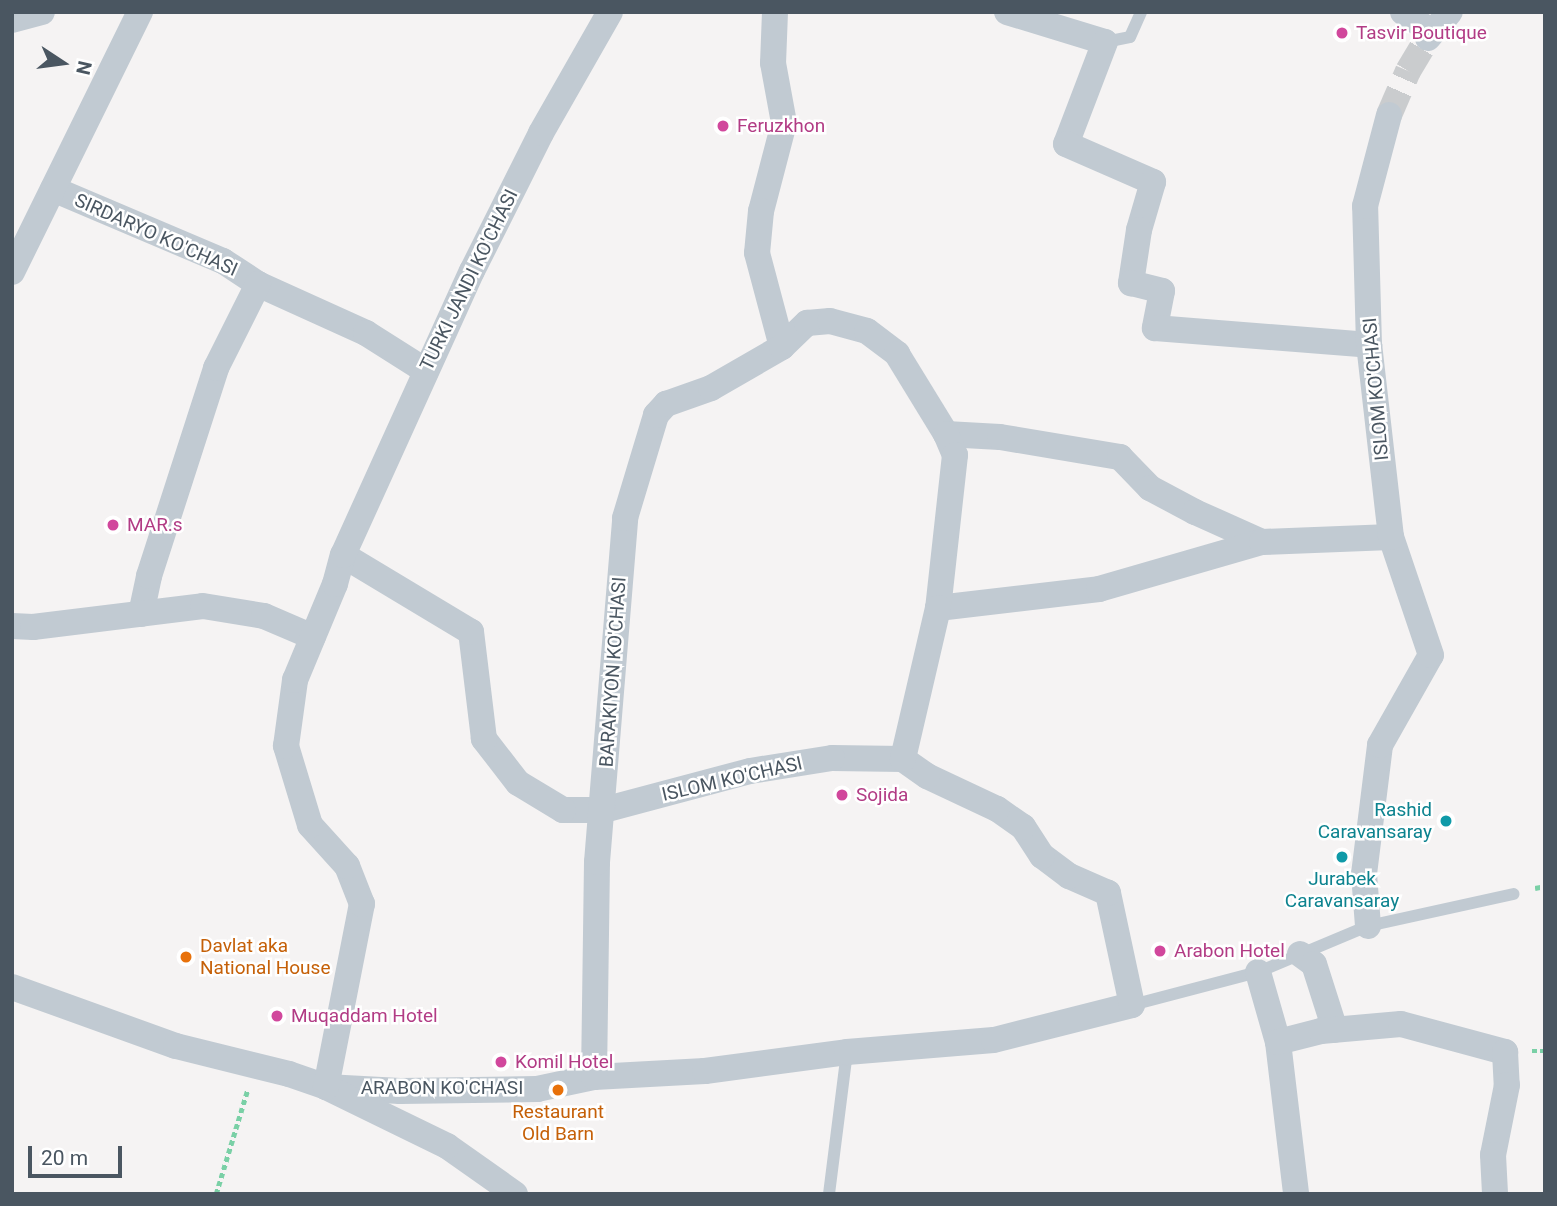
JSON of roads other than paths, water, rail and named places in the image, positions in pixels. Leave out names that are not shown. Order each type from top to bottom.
[{"type":"street","points":[[12,19],[42,12]]},
{"type":"street","points":[[12,272],[139,12]]},
{"type":"street","name":"TURKI JANDI KO'CHASI","points":[[326,1087],[362,904],[347,866],[310,825],[286,746],[295,680],[335,584],[343,555],[426,371],[541,133],[610,12]]},
{"type":"street","points":[[775,12],[773,63],[784,123],[761,211],[757,253],[782,347]]},
{"type":"street","points":[[1007,12],[1105,42],[1066,144],[1153,182],[1139,230],[1131,283],[1162,291],[1155,328],[1369,345]]},
{"type":"street","points":[[1403,12],[1430,35],[1450,12]]},
{"type":"street","name":"ISLOM KO'CHASI","points":[[1368,926],[1364,874],[1380,746],[1431,655],[1391,537],[1369,345],[1364,206],[1389,115]]},
{"type":"street","name":"SIRDARYO KO'CHASI","points":[[52,189],[223,261],[258,284],[366,333],[426,371]]},
{"type":"street","name":"SIRDARYO KO'CHASI","points":[[141,614],[149,576],[216,368],[258,284]]},
{"type":"street","name":"BARAKIYON KO'CHASI","points":[[594,1077],[597,862],[625,518],[656,415],[666,404],[710,388],[782,347],[807,323],[831,321],[867,331],[897,354],[946,435]]},
{"type":"street","points":[[1132,1005],[1108,892],[1069,876],[1042,856],[1023,827],[997,808],[927,776],[903,759],[938,608],[955,455],[946,435],[1000,437],[1120,457],[1150,488],[1262,542]]},
{"type":"street","points":[[938,608],[1099,589],[1262,542],[1391,537]]},
{"type":"street","name":"ISLOM KO'CHASI","points":[[343,555],[471,632],[484,739],[518,783],[563,810],[603,810],[750,771],[832,758],[903,759]]},
{"type":"street","points":[[12,626],[33,627],[203,606],[264,615],[313,637]]},
{"type":"street","points":[[1300,954],[1314,964],[1335,1030]]},
{"type":"street","points":[[1258,972],[1278,1042],[1296,1194]]},
{"type":"street","name":"ARABON KO'CHASI","points":[[12,987],[176,1046],[326,1087],[400,1091],[537,1089],[594,1077],[705,1071],[847,1052],[994,1041],[1132,1005]]},
{"type":"street","points":[[1278,1042],[1335,1030],[1401,1024],[1504,1052],[1507,1085],[1493,1155],[1495,1194]]},
{"type":"street","points":[[326,1087],[447,1146],[515,1194]]},
{"type":"lane","points":[[1105,42],[1130,37],[1141,12]]},
{"type":"lane","points":[[1132,1005],[1258,972],[1368,926],[1514,894]]},
{"type":"lane","points":[[830,1194],[847,1052]]},
{"type":"tunnel","points":[[1389,115],[1408,71],[1428,38]]},
{"type":"place","name":"Tasvir Boutique","points":[[1342,33]]},
{"type":"place","name":"Feruzkhon","points":[[723,126]]},
{"type":"place","name":"MAR.s","points":[[113,525]]},
{"type":"place","name":"Sojida","points":[[842,795]]},
{"type":"place","name":"Rashid Caravansaray","points":[[1446,821]]},
{"type":"place","name":"Jurabek Caravansaray","points":[[1342,857]]},
{"type":"place","name":"Arabon Hotel","points":[[1160,951]]},
{"type":"place","name":"Davlat aka National House","points":[[186,957]]},
{"type":"place","name":"Muqaddam Hotel","points":[[277,1016]]},
{"type":"place","name":"Komil Hotel","points":[[501,1062]]},
{"type":"place","name":"Restaurant Old Barn","points":[[558,1090]]}]
